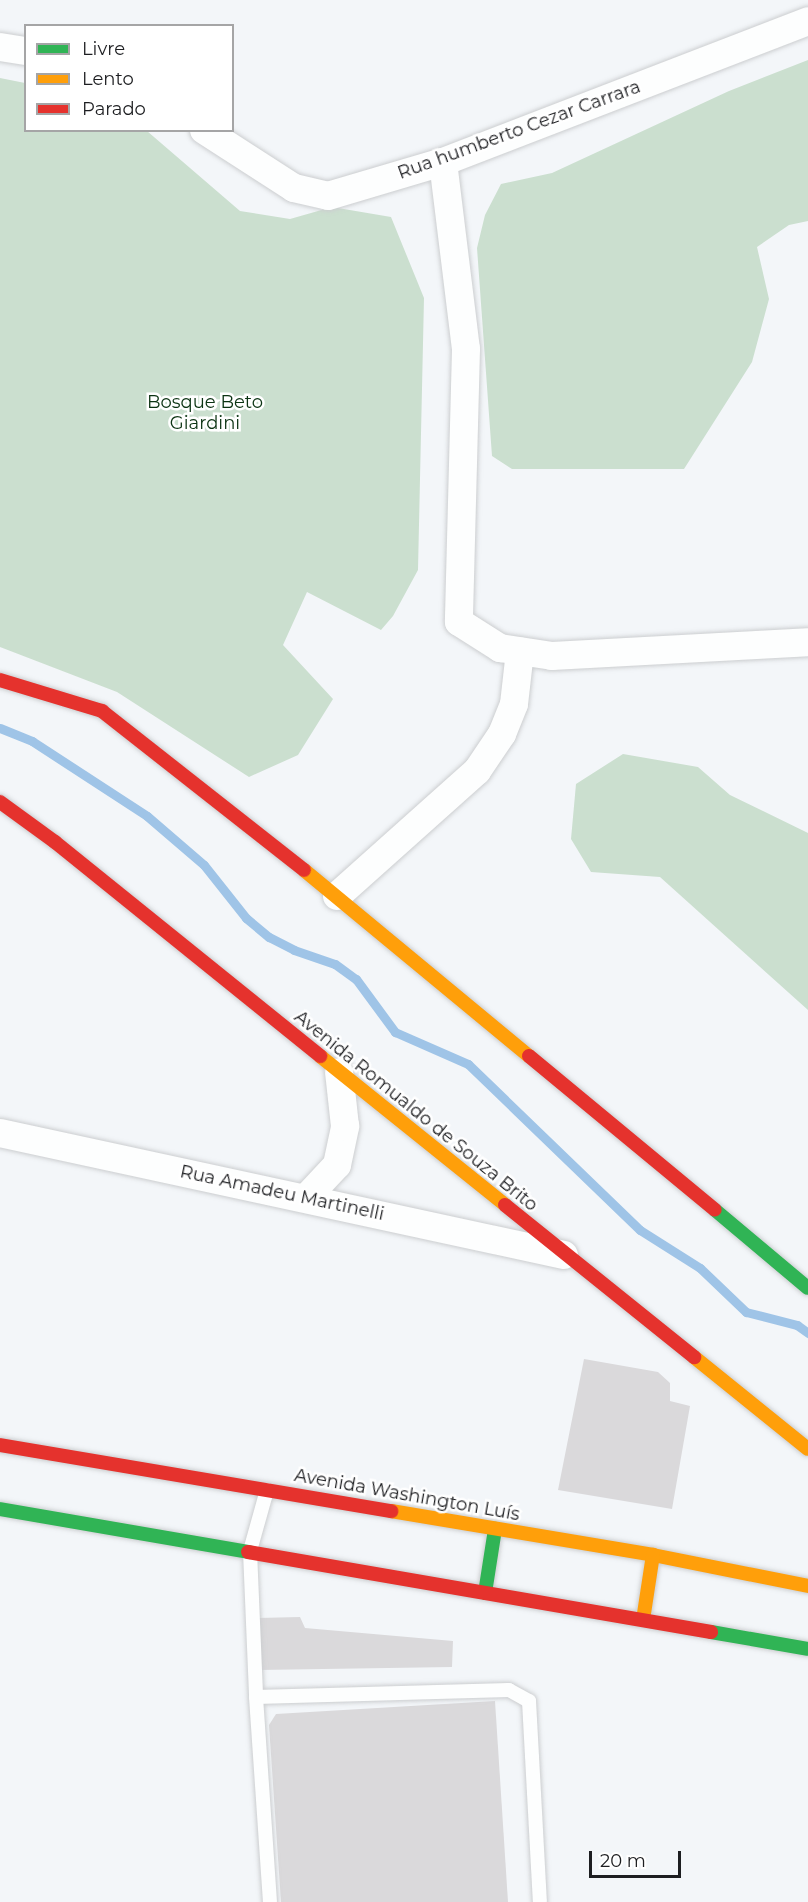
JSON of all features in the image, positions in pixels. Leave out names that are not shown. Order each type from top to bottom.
[{"type":"main road","points":[[0,680],[102,711],[337,896],[808,1288]]},
{"type":"main road","name":"Avenida Romualdo de Souza Brito","points":[[0,802],[56,842],[564,1255],[808,1449]]},
{"type":"main road","name":"Avenida Washington Luís","points":[[0,1445],[653,1555],[808,1586]]},
{"type":"main road","points":[[0,1509],[808,1649]]},
{"type":"main road","points":[[485,1593],[495,1529]]},
{"type":"main road","points":[[643,1620],[653,1555]]},
{"type":"street","name":"Rua humberto Cezar Carrara","points":[[207,132],[294,188],[328,196],[443,162],[808,21]]},
{"type":"street","points":[[0,47],[24,51]]},
{"type":"street","points":[[443,162],[466,349],[459,622],[500,648],[552,656],[806,636]]},
{"type":"street","points":[[337,896],[477,771],[502,734],[514,704],[520,651]]},
{"type":"street","points":[[306,1198],[337,1165],[345,1126],[339,1072]]},
{"type":"street","name":"Rua Amadeu Martinelli","points":[[0,1133],[564,1255]]},
{"type":"lane","points":[[267,1490],[250,1551],[256,1697],[270,1902]]},
{"type":"lane","points":[[256,1697],[509,1690],[529,1701],[540,1902]]},
{"type":"green space","points":[[808,60],[808,221],[789,225],[757,247],[769,299],[752,362],[684,469],[512,469],[492,456],[477,248],[485,215],[501,184],[552,173],[729,91]]},
{"type":"green space","name":"Bosque Beto Giardini","points":[[0,78],[24,83],[24,132],[148,132],[240,211],[290,219],[332,207],[391,217],[424,298],[418,570],[393,616],[381,630],[307,592],[283,645],[333,699],[298,755],[249,777],[117,692],[0,647]]},
{"type":"green space","points":[[623,754],[698,767],[730,795],[808,833],[808,1010],[660,877],[591,872],[571,839],[576,784]]},
{"type":"building","points":[[584,1359],[658,1372],[670,1383],[670,1401],[690,1406],[672,1509],[558,1490]]},
{"type":"building","points":[[300,1617],[305,1628],[453,1641],[452,1667],[259,1670],[258,1618]]},
{"type":"building","points":[[495,1701],[508,1902],[281,1902],[269,1725],[276,1714]]},
{"type":"waterway","points":[[0,728],[32,741],[147,816],[204,865],[246,918],[269,937],[294,950],[335,964],[356,979],[395,1032],[468,1064],[640,1230],[700,1268],[746,1312],[797,1325],[808,1333]]},
{"type":"traffic: fast","points":[[715,1210],[808,1288]]},
{"type":"traffic: fast","points":[[0,1509],[248,1552]]},
{"type":"traffic: fast","points":[[485,1593],[495,1529]]},
{"type":"traffic: fast","points":[[711,1632],[808,1649]]},
{"type":"traffic: slow","points":[[304,870],[529,1056]]},
{"type":"traffic: slow","points":[[320,1056],[505,1205]]},
{"type":"traffic: slow","points":[[694,1357],[808,1449]]},
{"type":"traffic: slow","points":[[391,1511],[653,1555],[808,1586]]},
{"type":"traffic: slow","points":[[643,1620],[653,1555]]},
{"type":"traffic: jam","points":[[0,680],[102,711],[304,870]]},
{"type":"traffic: jam","points":[[0,802],[55,842],[320,1056]]},
{"type":"traffic: jam","points":[[529,1056],[715,1210]]},
{"type":"traffic: jam","points":[[505,1205],[694,1357]]},
{"type":"traffic: jam","points":[[0,1445],[391,1511]]},
{"type":"traffic: jam","points":[[248,1552],[711,1632]]}]
